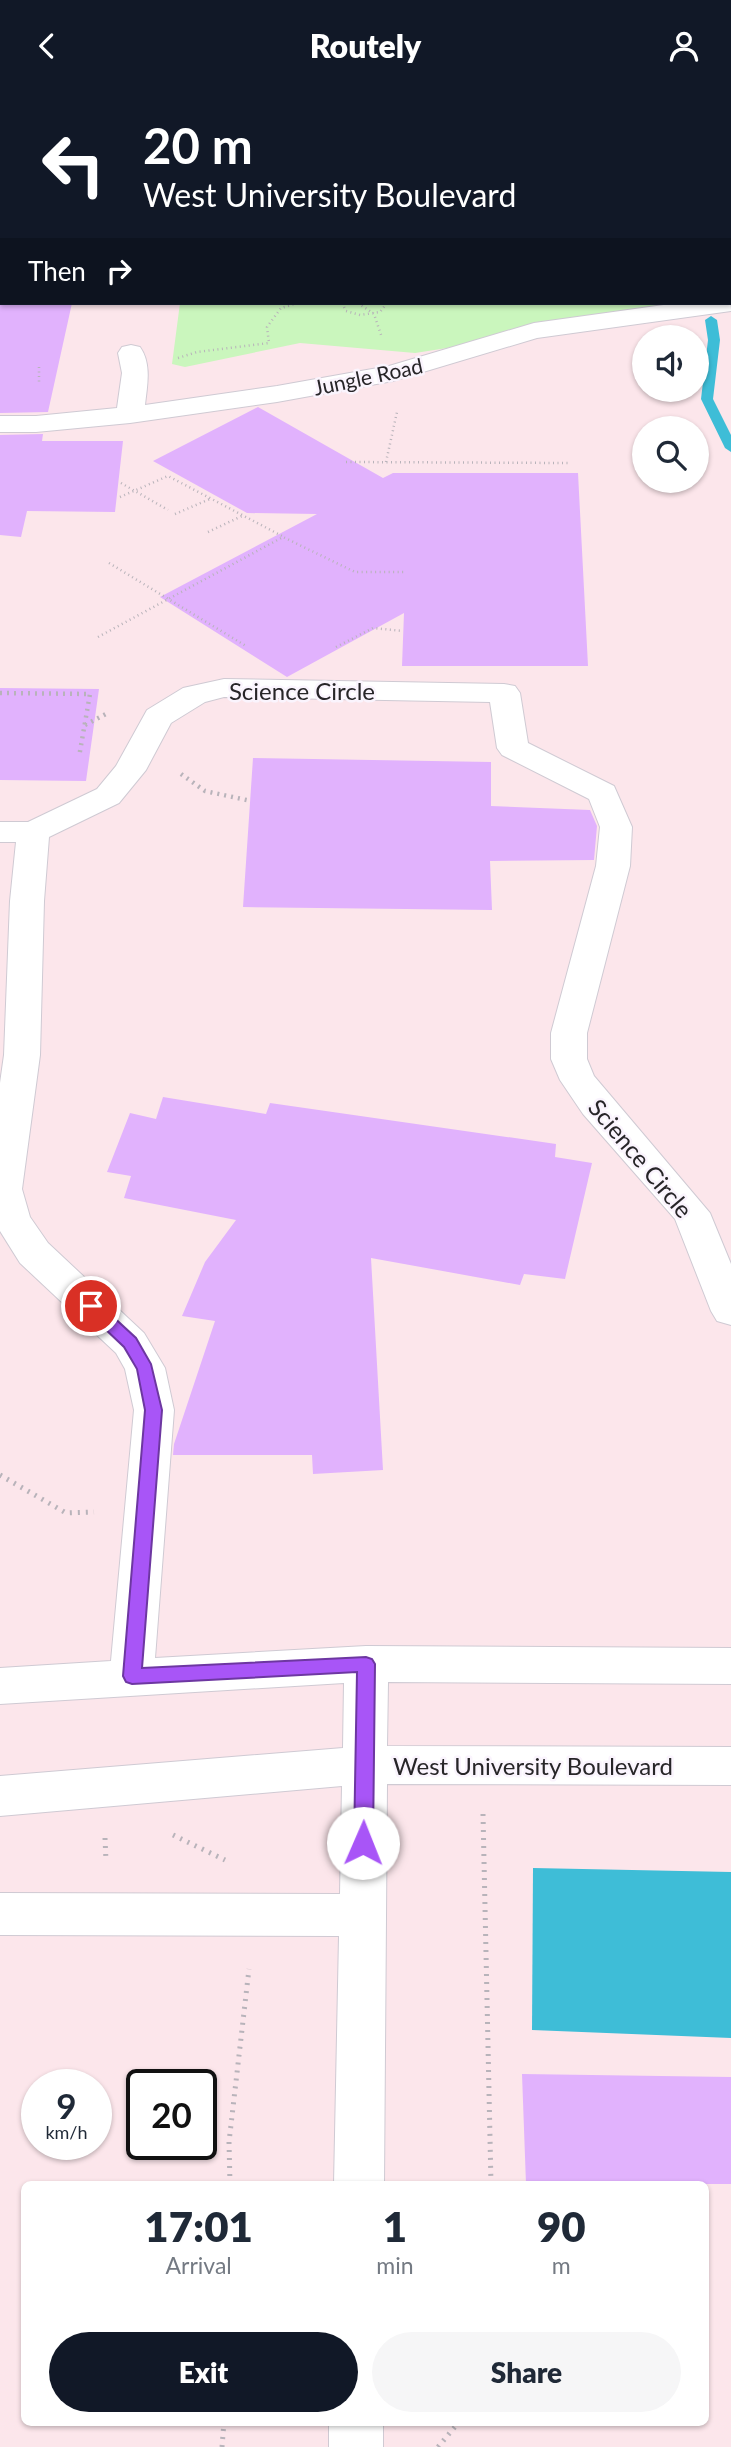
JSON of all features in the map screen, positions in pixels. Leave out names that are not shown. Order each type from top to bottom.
[{"type":"street","name":"Jungle Road","points":[[0,424],[36,424],[130,415],[277,394],[393,373],[534,331],[717,305]]},
{"type":"street","points":[[130,415],[133,363]]},
{"type":"street","name":"Science Circle","points":[[132,1676],[154,1410],[145,1368],[130,1343],[34,1253],[12,1219],[3,1189],[22,1055],[27,901],[17,832],[108,796],[130,770],[158,717],[194,695],[224,688],[504,693],[513,748],[603,793],[616,827],[612,866],[569,1033],[569,1059],[578,1080],[596,1105],[691,1213],[731,1311]]},
{"type":"street","points":[[359,2181],[366,1664]]},
{"type":"street","points":[[0,1686],[366,1664],[731,1666]]},
{"type":"street","name":"West University Boulevard","points":[[0,1796],[365,1765],[731,1766]]},
{"type":"street","points":[[0,1914],[362,1915]]},
{"type":"street","points":[[356,2426],[356,2447]]},
{"type":"path","points":[[133,363],[269,343],[267,327],[281,307],[290,305]]},
{"type":"path","points":[[342,305],[352,313],[374,314],[386,305]]},
{"type":"path","points":[[361,305],[374,314]]},
{"type":"path","points":[[346,462],[568,463]]},
{"type":"path","points":[[120,497],[168,477],[355,572],[404,572]]},
{"type":"path","points":[[121,483],[168,510]]},
{"type":"path","points":[[174,514],[211,499]]},
{"type":"path","points":[[208,533],[243,516]]},
{"type":"path","points":[[98,637],[283,537]]},
{"type":"path","points":[[109,563],[254,650]]},
{"type":"path","points":[[324,653],[373,628],[403,631]]},
{"type":"path","points":[[0,693],[90,694],[78,765]]},
{"type":"path","points":[[174,768],[205,791],[251,801]]},
{"type":"path","points":[[0,1475],[66,1513],[109,1511],[146,1504]]},
{"type":"path","points":[[483,1813],[491,2181]]},
{"type":"path","points":[[105,1831],[106,1868]]},
{"type":"path","points":[[166,1832],[230,1862]]},
{"type":"path","points":[[230,2181],[229,2142],[249,1965]]},
{"type":"path","points":[[222,2447],[224,2426]]},
{"type":"path","points":[[438,2447],[456,2426]]},
{"type":"shaded area","points":[[0,305],[731,305],[731,2447],[0,2447]]},
{"type":"green space","points":[[180,305],[725,305],[415,353],[300,343],[185,367],[172,364]]},
{"type":"water","points":[[533,1868],[731,1872],[731,2038],[532,2030]]},
{"type":"building","points":[[0,305],[72,305],[48,412],[0,413]]},
{"type":"building","points":[[258,407],[383,478],[393,473],[578,473],[588,666],[402,666],[404,613],[287,677],[160,597],[317,514],[247,513],[153,461]]},
{"type":"building","points":[[43,434],[42,441],[123,441],[115,512],[27,511],[21,537],[0,535],[0,435]]},
{"type":"building","points":[[0,688],[99,689],[86,781],[0,780]]},
{"type":"building","points":[[253,758],[491,762],[491,806],[590,810],[597,826],[594,860],[490,861],[492,910],[243,907]]},
{"type":"building","points":[[163,1097],[266,1114],[270,1103],[556,1144],[555,1157],[592,1163],[565,1279],[524,1274],[520,1285],[371,1258],[383,1470],[313,1474],[312,1455],[173,1455],[174,1444],[215,1321],[182,1316],[205,1262],[236,1220],[124,1198],[131,1176],[107,1172],[130,1113],[156,1119]]},
{"type":"building","points":[[522,2074],[731,2077],[731,2184],[709,2184],[709,2181],[526,2181]]},
{"type":"waterway","points":[[711,320],[714,340],[707,399],[731,448]]},
{"type":"route","points":[[91,1306],[130,1343],[145,1368],[154,1410],[132,1676],[366,1664],[363,1843]]}]
